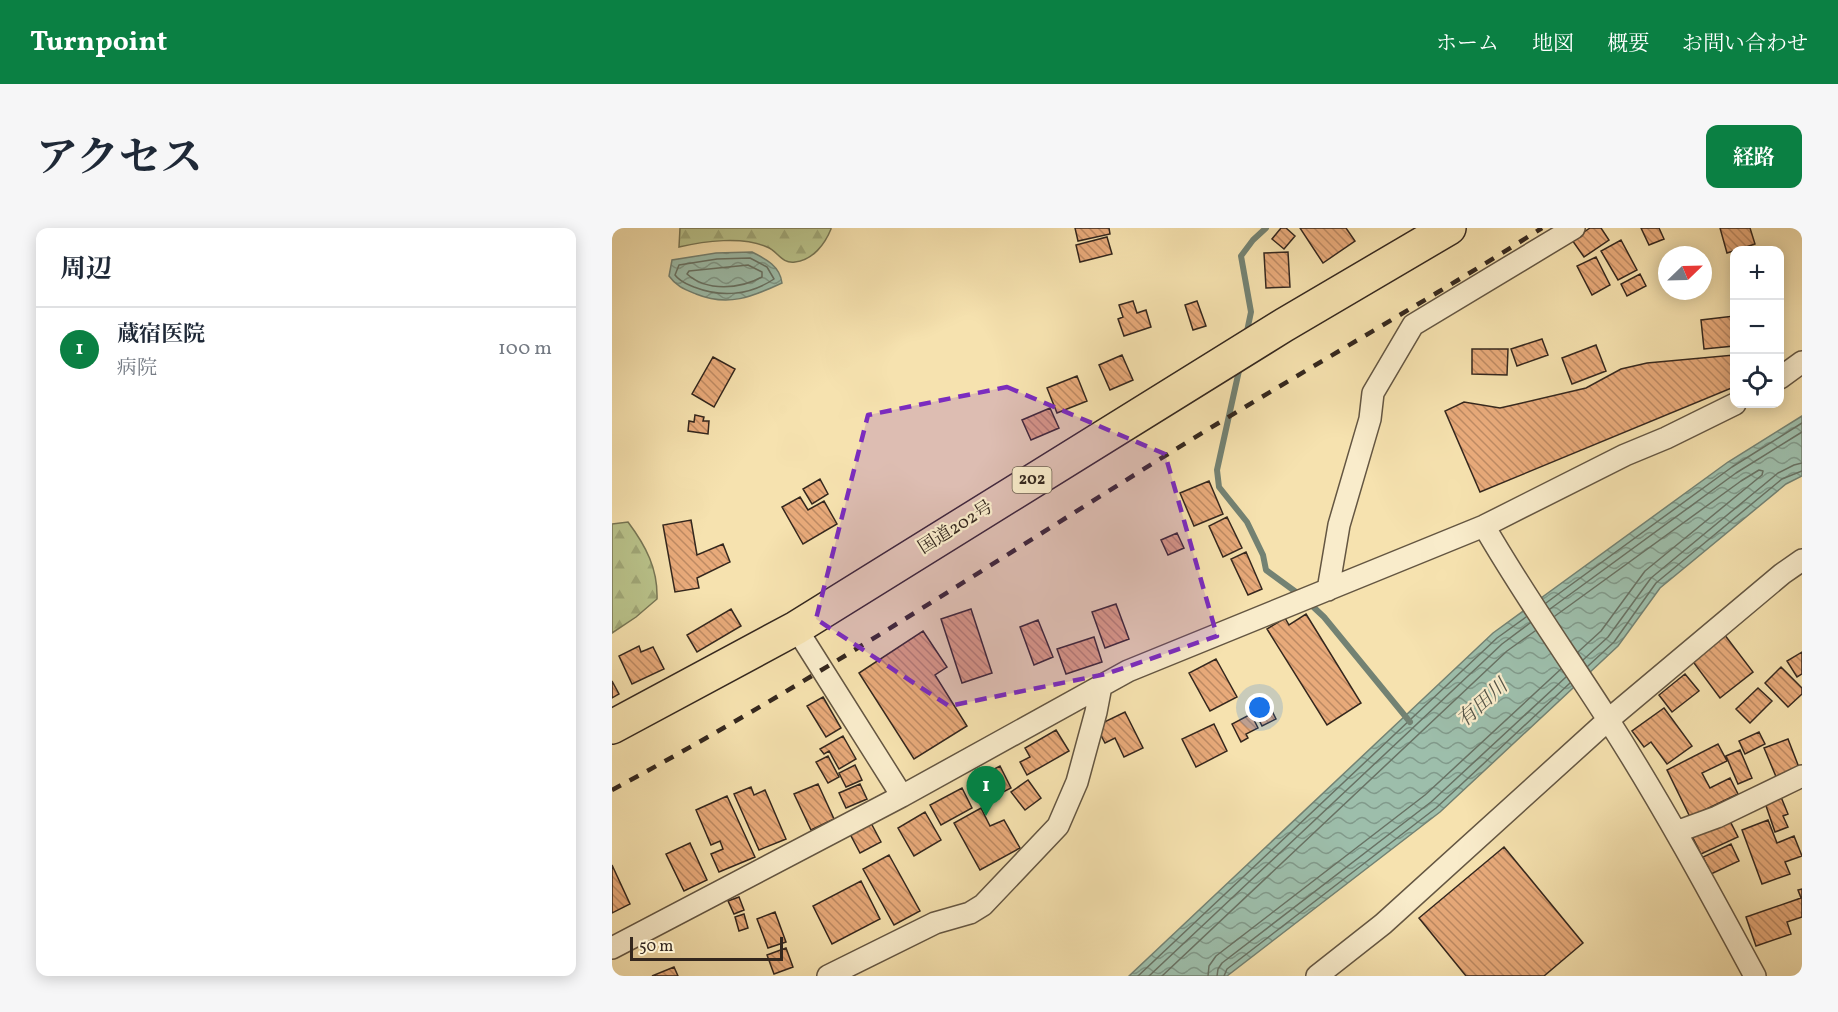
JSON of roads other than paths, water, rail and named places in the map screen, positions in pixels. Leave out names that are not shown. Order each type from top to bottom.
[{"type":"highway","name":"国道202号","points":[[612,727],[796,628],[1434,232]]},
{"type":"street","points":[[1328,590],[1340,525],[1370,419],[1373,393],[1413,325],[1574,228]]},
{"type":"street","points":[[1784,375],[1802,362]]},
{"type":"street","points":[[612,948],[902,796],[1128,671],[1484,526],[1730,406]]},
{"type":"street","points":[[1484,526],[1506,565],[1608,720],[1676,832],[1755,976]]},
{"type":"street","points":[[1317,976],[1383,924],[1608,720],[1782,574],[1802,560]]},
{"type":"street","points":[[796,628],[902,796]]},
{"type":"street","points":[[828,976],[935,923],[970,913],[983,905],[1058,826],[1077,782],[1101,686]]},
{"type":"street","points":[[1676,832],[1717,816],[1802,776]]},
{"type":"water","points":[[752,252],[767,260],[775,268],[782,283],[740,299],[719,300],[684,289],[669,276],[672,260],[716,253]]},
{"type":"water","name":"有田川","points":[[1802,416],[1802,476],[1786,484],[1660,588],[1618,646],[1440,812],[1227,976],[1129,976],[1493,633],[1728,462]]},
{"type":"waterway","points":[[1246,336],[1251,312],[1241,256],[1266,228]]},
{"type":"waterway","points":[[1240,366],[1217,470],[1219,487],[1247,522],[1263,555],[1266,570],[1300,595]]},
{"type":"waterway","points":[[1308,602],[1324,617],[1410,722]]},
{"type":"railway","points":[[612,790],[823,669],[1215,425],[1542,228]]},
{"type":"place","name":"蔵宿医院","points":[[986,816]]}]
